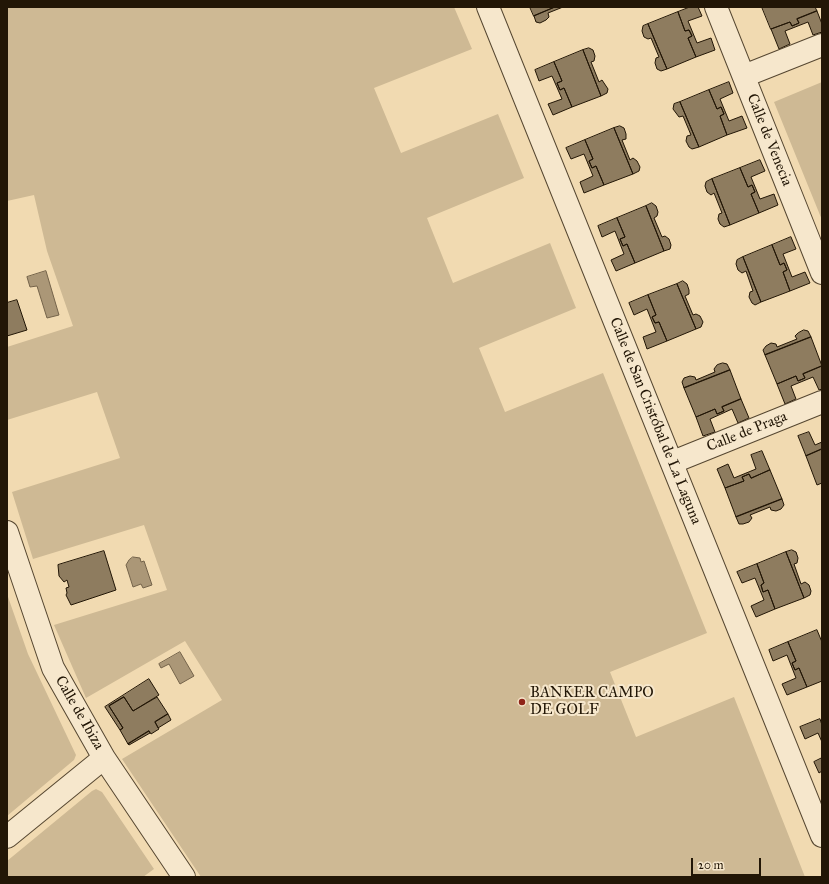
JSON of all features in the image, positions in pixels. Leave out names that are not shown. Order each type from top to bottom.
[{"type":"street","name":"Calle de San Cristóbal de La Laguna","points":[[488,7],[673,462],[822,836]]},
{"type":"street","name":"Calle de Venecia","points":[[716,7],[822,273]]},
{"type":"street","points":[[744,76],[822,45]]},
{"type":"street","name":"Calle de Praga","points":[[673,462],[822,402]]},
{"type":"street","name":"Calle de Ibiza","points":[[7,532],[53,668],[104,758],[184,877]]},
{"type":"street","points":[[7,837],[104,758]]},
{"type":"shaded area","points":[[7,7],[454,7],[472,49],[374,88],[401,153],[498,114],[524,178],[427,218],[453,283],[550,243],[576,308],[479,348],[505,412],[603,373],[707,633],[610,672],[636,737],[734,697],[805,877],[201,877],[122,759],[222,700],[185,641],[86,698],[54,625],[167,590],[144,525],[33,559],[12,492],[120,458],[97,392],[7,420],[7,347],[73,326],[47,251],[34,195],[7,201]]},
{"type":"shaded area","points":[[822,82],[822,220],[774,102]]},
{"type":"shaded area","points":[[46,271],[59,315],[47,318],[37,286],[30,287],[27,277]]},
{"type":"shaded area","points":[[133,557],[140,558],[141,562],[144,561],[152,585],[143,588],[141,584],[133,587],[126,565]]},
{"type":"shaded area","points":[[7,594],[28,654],[76,755],[74,760],[7,816]]},
{"type":"shaded area","points":[[180,652],[194,676],[180,684],[169,664],[161,668],[159,664]]},
{"type":"shaded area","points":[[96,789],[102,792],[154,869],[143,877],[7,877],[7,861]]},
{"type":"building","points":[[530,7],[555,7],[534,16]]},
{"type":"building","points":[[555,7],[563,7],[548,13],[549,17],[546,20],[540,23],[536,22],[534,16]]},
{"type":"building","points":[[690,7],[698,7],[702,16],[688,21],[697,43],[711,38],[715,50],[696,57],[688,38],[692,36],[689,30],[685,31],[678,12]]},
{"type":"building","points":[[762,7],[815,7],[817,11],[797,19],[799,23],[792,26],[790,22],[771,29]]},
{"type":"building","points":[[817,11],[822,24],[822,32],[813,35],[808,22],[785,31],[790,44],[779,49],[771,29],[790,22],[792,26],[799,23],[797,19]]},
{"type":"building","points":[[678,12],[685,31],[689,30],[692,36],[688,38],[696,57],[667,69],[648,24]]},
{"type":"building","points":[[648,24],[667,69],[661,71],[657,69],[655,63],[656,58],[659,57],[651,38],[648,39],[644,37],[642,31],[643,26]]},
{"type":"building","points":[[589,48],[593,50],[595,56],[594,61],[591,62],[599,82],[602,80],[608,89],[607,93],[601,96],[583,50]]},
{"type":"building","points":[[583,50],[601,96],[572,107],[564,88],[560,90],[557,83],[562,81],[554,62]]},
{"type":"building","points":[[554,62],[562,81],[557,83],[560,90],[564,88],[572,107],[553,115],[548,104],[562,99],[552,76],[539,81],[535,70]]},
{"type":"building","points":[[729,82],[733,93],[720,99],[729,121],[742,116],[747,128],[727,135],[720,116],[724,114],[721,107],[717,109],[709,90]]},
{"type":"building","points":[[709,90],[717,109],[721,107],[724,114],[720,116],[727,135],[699,147],[680,102]]},
{"type":"building","points":[[680,102],[699,147],[692,149],[686,141],[687,136],[691,135],[683,116],[679,117],[673,109],[674,104]]},
{"type":"building","points":[[620,126],[624,128],[626,134],[626,139],[622,140],[630,160],[633,158],[637,161],[640,167],[639,171],[633,174],[614,128]]},
{"type":"building","points":[[614,128],[633,174],[604,185],[596,166],[592,168],[589,161],[593,159],[585,140]]},
{"type":"building","points":[[585,140],[593,159],[589,161],[592,168],[596,166],[604,185],[584,193],[580,182],[593,176],[584,154],[571,159],[566,148]]},
{"type":"building","points":[[760,160],[765,171],[751,177],[760,199],[774,194],[778,205],[759,213],[751,194],[755,192],[752,185],[748,187],[740,168]]},
{"type":"building","points":[[740,168],[748,187],[752,185],[755,192],[751,194],[759,213],[730,225],[712,179]]},
{"type":"building","points":[[712,179],[730,225],[724,227],[720,224],[718,219],[719,214],[722,213],[714,193],[711,195],[707,192],[705,186],[706,182]]},
{"type":"building","points":[[652,203],[656,206],[658,212],[657,216],[654,218],[662,237],[665,236],[669,239],[671,245],[670,249],[664,251],[646,206]]},
{"type":"building","points":[[646,206],[664,251],[635,263],[627,244],[623,246],[620,239],[625,237],[617,218]]},
{"type":"building","points":[[617,218],[625,237],[620,239],[623,246],[627,244],[635,263],[616,271],[611,260],[624,254],[615,231],[602,237],[598,226]]},
{"type":"building","points":[[791,237],[796,249],[783,254],[792,277],[805,272],[810,283],[790,291],[783,272],[787,270],[784,263],[780,265],[772,245]]},
{"type":"building","points":[[772,245],[780,265],[784,263],[787,270],[783,272],[790,291],[761,302],[743,257]]},
{"type":"building","points":[[743,257],[761,302],[755,305],[749,297],[750,292],[753,291],[746,271],[742,273],[738,270],[736,264],[737,260]]},
{"type":"building","points":[[683,281],[687,284],[689,290],[689,294],[685,296],[693,315],[696,314],[700,316],[703,322],[701,327],[696,329],[677,284]]},
{"type":"building","points":[[677,284],[696,329],[667,341],[659,322],[655,323],[652,317],[656,315],[648,295]]},
{"type":"building","points":[[648,295],[656,315],[652,317],[655,323],[659,322],[667,341],[647,349],[643,337],[656,332],[647,309],[634,315],[629,303]]},
{"type":"building","points":[[17,300],[27,330],[7,336],[7,303]]},
{"type":"building","points":[[804,330],[808,331],[811,337],[765,355],[763,350],[766,346],[771,343],[776,344],[777,347],[797,339],[795,336]]},
{"type":"building","points":[[811,337],[822,366],[803,374],[805,378],[798,381],[796,376],[777,384],[765,355]]},
{"type":"building","points":[[723,363],[727,364],[730,370],[684,388],[682,382],[684,378],[690,376],[695,377],[696,380],[715,372],[714,369],[717,365]]},
{"type":"building","points":[[822,366],[822,389],[819,390],[813,377],[791,386],[796,399],[785,404],[777,384],[796,376],[798,381],[805,378],[803,374]]},
{"type":"building","points":[[730,370],[741,399],[722,407],[724,411],[717,414],[715,409],[696,417],[684,388]]},
{"type":"building","points":[[741,399],[749,418],[738,423],[732,409],[710,419],[715,432],[703,436],[696,417],[715,409],[717,414],[724,411],[722,407]]},
{"type":"building","points":[[809,432],[815,445],[822,442],[822,449],[806,456],[798,436]]},
{"type":"building","points":[[822,449],[822,483],[817,485],[806,456]]},
{"type":"building","points":[[762,451],[770,470],[751,478],[749,474],[742,477],[744,481],[725,488],[717,469],[728,464],[734,478],[756,469],[751,455]]},
{"type":"building","points":[[770,470],[782,499],[736,517],[725,488],[744,481],[742,477],[749,474],[751,478]]},
{"type":"building","points":[[782,499],[784,505],[781,509],[776,511],[771,510],[770,507],[750,515],[752,518],[749,522],[739,524],[736,517]]},
{"type":"building","points":[[792,550],[796,552],[798,558],[797,563],[794,564],[801,584],[805,582],[809,585],[811,591],[810,595],[804,598],[786,552]]},
{"type":"building","points":[[104,551],[116,590],[71,605],[66,595],[66,588],[69,587],[67,580],[64,582],[59,576],[58,565]]},
{"type":"building","points":[[786,552],[804,598],[775,609],[768,590],[763,592],[761,585],[764,583],[757,564]]},
{"type":"building","points":[[757,564],[764,583],[761,585],[763,592],[768,590],[775,609],[756,617],[751,606],[764,600],[755,578],[742,583],[737,572]]},
{"type":"building","points":[[817,630],[822,642],[822,681],[807,687],[799,668],[795,670],[792,663],[796,661],[788,642]]},
{"type":"building","points":[[788,642],[796,661],[792,663],[795,670],[799,668],[807,687],[787,695],[782,684],[796,678],[787,655],[773,661],[769,650]]},
{"type":"building","points":[[149,679],[159,695],[133,711],[124,697],[109,706],[123,728],[120,730],[105,707]]},
{"type":"building","points":[[124,697],[133,711],[157,697],[168,714],[155,722],[159,729],[151,734],[149,731],[128,744],[120,730],[123,728],[109,706]]},
{"type":"building","points":[[168,714],[171,720],[158,728],[155,722]]},
{"type":"building","points":[[820,719],[822,725],[822,742],[818,733],[805,739],[800,727]]},
{"type":"building","points":[[149,731],[150,733],[129,745],[128,744]]},
{"type":"building","points":[[822,758],[822,771],[819,773],[814,762]]},
{"type":"place","name":"BANKER CAMPO DE GOLF","points":[[522,702]]}]
